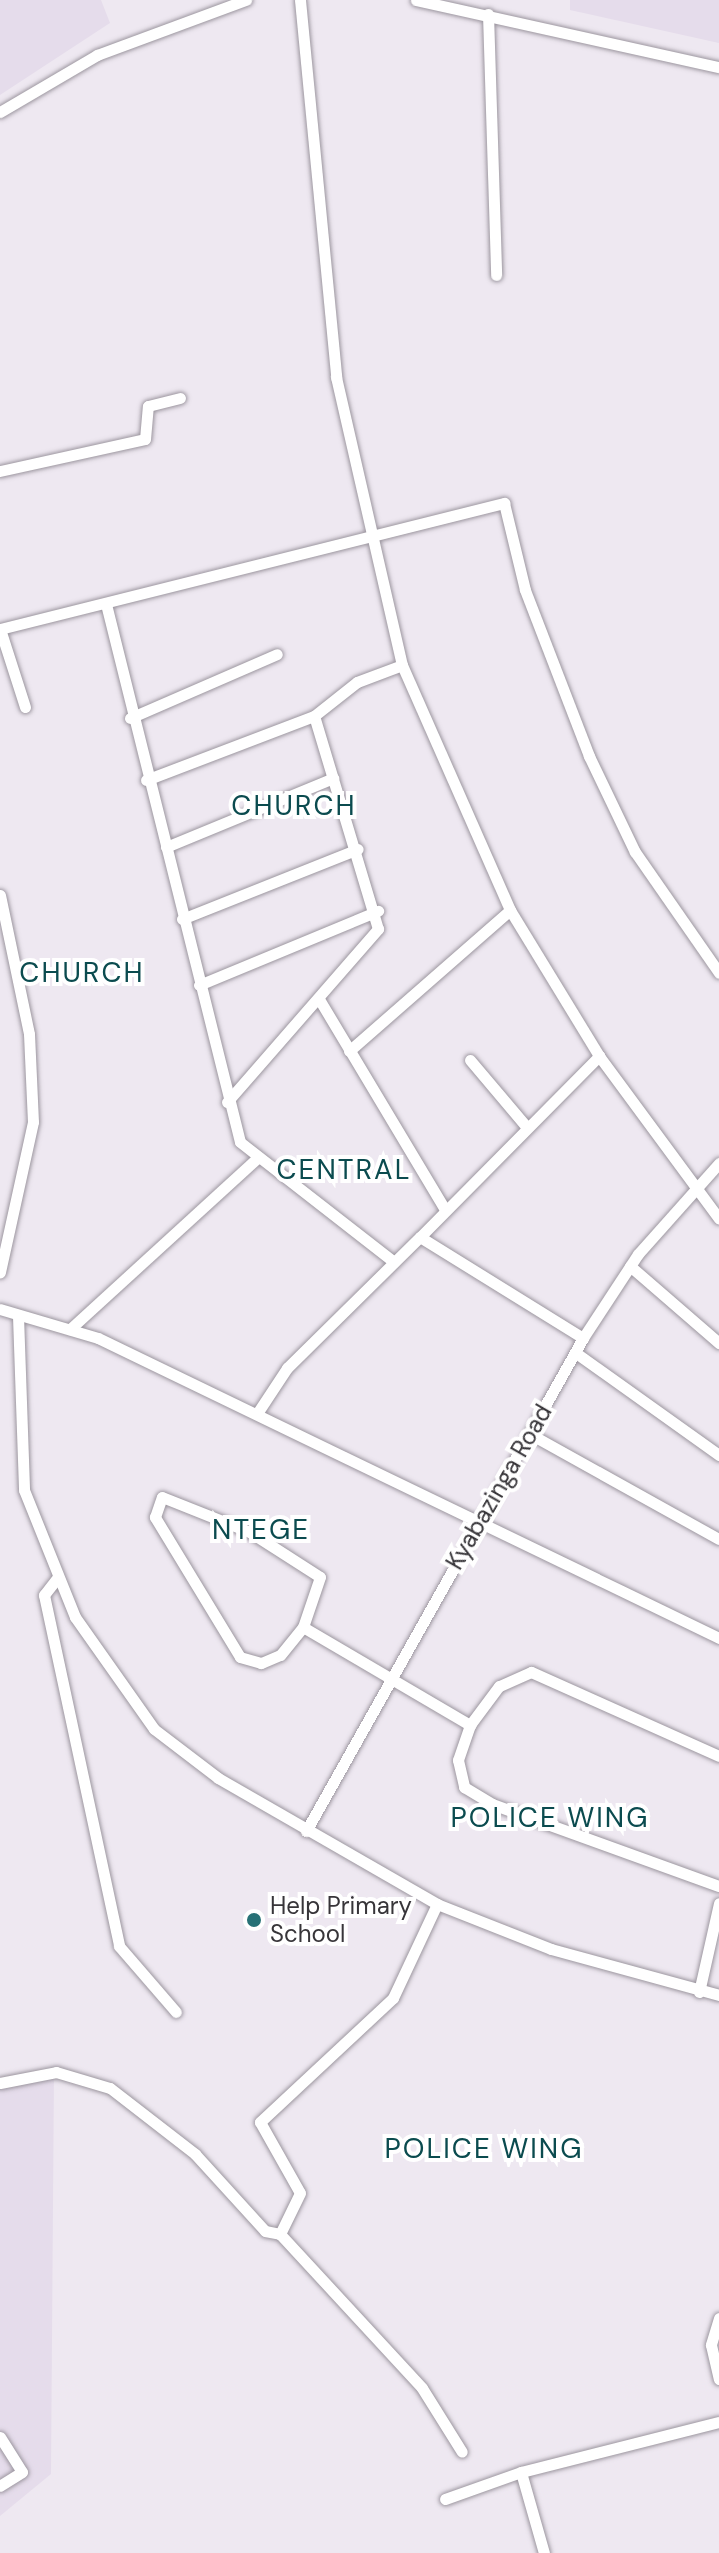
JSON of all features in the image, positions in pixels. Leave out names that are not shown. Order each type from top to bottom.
[{"type":"street","points":[[0,112],[97,55],[246,0]]},
{"type":"street","points":[[300,0],[336,377],[369,535],[402,665],[510,910],[599,1056],[690,1189],[719,1219]]},
{"type":"street","points":[[416,0],[719,67]]},
{"type":"street","points":[[488,14],[496,275]]},
{"type":"street","points":[[0,471],[145,439],[148,406],[180,398]]},
{"type":"street","points":[[25,707],[0,629],[285,563],[369,535],[504,503],[525,590],[589,756],[635,852],[719,973]]},
{"type":"street","points":[[106,604],[130,718],[166,847],[227,1102],[240,1142],[256,1159],[394,1262]]},
{"type":"street","points":[[130,718],[277,654]]},
{"type":"street","points":[[146,780],[314,716],[357,682],[402,665]]},
{"type":"street","points":[[227,1102],[378,929],[378,911],[314,716]]},
{"type":"street","points":[[166,847],[333,778]]},
{"type":"street","points":[[182,919],[358,849]]},
{"type":"street","points":[[0,895],[29,1034],[33,1122],[0,1272]]},
{"type":"street","points":[[349,1051],[510,910]]},
{"type":"street","points":[[199,985],[378,911]]},
{"type":"street","points":[[319,999],[444,1208]]},
{"type":"street","points":[[258,1412],[287,1368],[420,1237],[525,1125],[599,1056]]},
{"type":"street","points":[[470,1060],[525,1125]]},
{"type":"street","points":[[70,1329],[256,1159]]},
{"type":"street","name":"Kyabazinga Road","points":[[306,1831],[583,1338],[630,1266],[690,1189],[719,1163]]},
{"type":"street","points":[[420,1237],[583,1338]]},
{"type":"street","points":[[630,1266],[719,1343]]},
{"type":"street","points":[[0,1309],[70,1329],[258,1412],[719,1638]]},
{"type":"street","points":[[18,1316],[24,1490],[58,1577],[115,1682],[154,1729],[306,1831],[437,1904],[551,1949],[719,1995]]},
{"type":"street","points":[[576,1353],[719,1455]]},
{"type":"street","points":[[530,1434],[719,1539]]},
{"type":"street","points":[[183,1500],[317,1575],[322,1584],[303,1627],[272,1660],[240,1657],[155,1517],[154,1503],[183,1500]]},
{"type":"street","points":[[58,1577],[44,1595],[119,1946],[176,2012]]},
{"type":"street","points":[[303,1627],[392,1674],[470,1725]]},
{"type":"street","points":[[719,1756],[531,1672],[506,1679],[470,1725],[459,1776],[476,1796],[719,1886]]},
{"type":"street","points":[[699,1992],[719,1903]]},
{"type":"street","points":[[280,2234],[300,2193],[263,2134],[262,2118],[381,2013],[437,1904]]},
{"type":"street","points":[[0,2083],[56,2072],[110,2088],[195,2154],[265,2231],[280,2234],[422,2388],[462,2452]]},
{"type":"street","points":[[719,2318],[711,2345],[719,2379]]},
{"type":"street","points":[[445,2499],[521,2472],[719,2422]]},
{"type":"street","points":[[0,2437],[22,2472],[0,2486]]},
{"type":"street","points":[[521,2472],[544,2553]]},
{"type":"shaded area","points":[[0,0],[101,0],[110,23],[0,95]]},
{"type":"shaded area","points":[[570,0],[719,0],[719,43],[570,10]]},
{"type":"shaded area","points":[[54,2071],[51,2474],[0,2516],[0,2088]]},
{"type":"place","name":"Help Primary School","points":[[254,1920]]},
{"type":"district","name":"CHURCH","points":[[294,806]]},
{"type":"district","name":"CHURCH","points":[[82,973]]},
{"type":"district","name":"CENTRAL","points":[[344,1170]]},
{"type":"district","name":"NTEGE","points":[[261,1530]]},
{"type":"district","name":"POLICE WING","points":[[550,1818]]},
{"type":"district","name":"POLICE WING","points":[[484,2149]]}]
